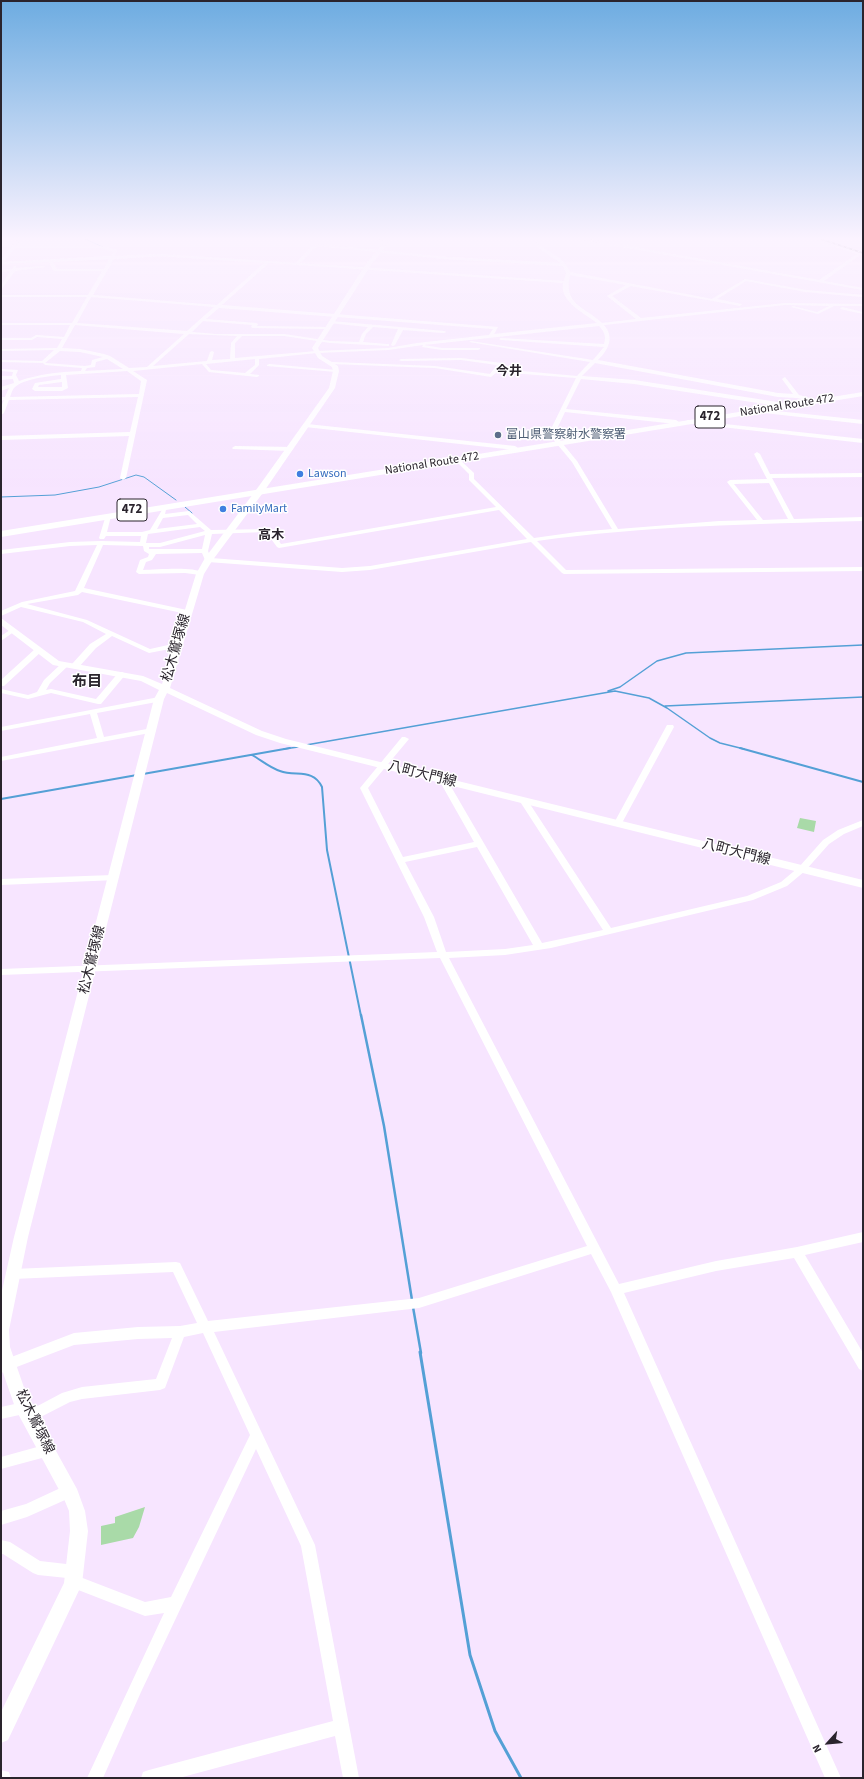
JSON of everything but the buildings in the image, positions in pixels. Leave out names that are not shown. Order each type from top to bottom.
[{"type":"highway","name":"National Route 472","points":[[1,531],[458,460],[676,422],[863,393]]},
{"type":"highway","name":"National Route 472","points":[[1,534],[515,448],[688,422],[863,393]]},
{"type":"main road","points":[[330,322],[315,348],[320,357],[332,363],[336,371]]},
{"type":"main road","name":"松木鷲塚線","points":[[1,1733],[74,1577],[79,1531],[77,1511],[69,1491],[27,1413],[5,1366],[2,1347],[1,1330],[42,1154],[91,969],[159,699],[165,688],[200,573],[207,556],[231,530],[307,426],[332,388],[336,371]]},
{"type":"main road","name":"八町大門線","points":[[1,621],[38,651],[56,663],[143,679],[259,733],[283,741],[863,884]]},
{"type":"street","points":[[1,413],[12,387],[35,376],[44,363],[57,350],[76,321]]},
{"type":"street","points":[[149,367],[202,321]]},
{"type":"street","points":[[210,321],[232,324],[256,324],[253,326],[256,327],[254,335]]},
{"type":"street","points":[[411,321],[496,328],[490,335]]},
{"type":"street","points":[[598,321],[607,332],[609,339],[607,346],[579,377],[553,431],[558,442],[574,461],[615,530]]},
{"type":"street","points":[[206,364],[257,360],[268,357],[317,352],[375,350],[438,341],[619,321]]},
{"type":"street","points":[[330,322],[444,332]]},
{"type":"street","points":[[1,324],[74,324],[240,336],[284,335],[320,340],[447,349],[478,349],[483,344]]},
{"type":"street","points":[[438,341],[449,324]]},
{"type":"street","points":[[361,342],[364,334],[371,326]]},
{"type":"street","points":[[256,327],[326,328]]},
{"type":"street","points":[[393,345],[401,328]]},
{"type":"street","points":[[490,335],[491,338],[607,346]]},
{"type":"street","points":[[1,339],[32,339],[36,336],[65,338]]},
{"type":"street","points":[[232,360],[233,344],[240,336]]},
{"type":"street","points":[[15,361],[33,342],[32,339]]},
{"type":"street","points":[[454,340],[593,361],[778,396],[797,396],[814,400]]},
{"type":"street","points":[[398,365],[408,347],[407,346]]},
{"type":"street","points":[[478,349],[478,361]]},
{"type":"street","points":[[1,350],[57,350],[100,354],[108,357],[126,370],[144,380],[123,478]]},
{"type":"street","points":[[206,364],[212,352]]},
{"type":"street","points":[[332,363],[398,365],[435,368],[491,376],[500,364],[461,359],[403,355]]},
{"type":"street","points":[[1,361],[85,367],[93,366],[94,361],[108,357]]},
{"type":"street","points":[[268,357],[269,365]]},
{"type":"street","points":[[1,378],[169,366],[189,358],[202,360],[210,371],[246,375],[255,378],[269,365],[336,371]]},
{"type":"street","points":[[206,364],[232,360],[257,360]]},
{"type":"street","points":[[246,375],[257,360]]},
{"type":"street","points":[[82,373],[85,367]]},
{"type":"street","points":[[227,373],[232,369]]},
{"type":"street","points":[[1,370],[16,371],[15,376],[17,384]]},
{"type":"street","points":[[496,370],[634,382],[784,405]]},
{"type":"street","points":[[63,374],[64,380],[64,388],[34,389],[37,384],[43,382],[64,380]]},
{"type":"street","points":[[785,379],[797,396]]},
{"type":"street","points":[[1,388],[17,384]]},
{"type":"street","points":[[1,399],[141,395]]},
{"type":"street","points":[[562,410],[676,422]]},
{"type":"street","points":[[757,411],[863,422]]},
{"type":"street","points":[[688,422],[863,441]]},
{"type":"street","points":[[307,426],[515,448]]},
{"type":"street","points":[[1,438],[132,434]]},
{"type":"street","points":[[235,448],[290,449]]},
{"type":"street","points":[[757,454],[791,520]]},
{"type":"street","points":[[458,460],[472,474],[471,479],[564,572],[863,569]]},
{"type":"street","points":[[760,520],[730,482],[770,478],[863,475]]},
{"type":"street","points":[[165,507],[162,516],[149,533],[144,544],[146,550],[152,552],[207,556],[342,570],[370,568],[531,539],[615,530],[760,520],[863,519]]},
{"type":"street","points":[[1,552],[70,544],[169,544],[209,532],[231,530],[268,530],[279,546],[500,508]]},
{"type":"street","points":[[162,516],[189,513],[209,532],[207,556]]},
{"type":"street","points":[[1,614],[21,604],[78,593],[78,589],[100,543],[108,516]]},
{"type":"street","points":[[103,534],[149,533],[172,530],[177,527],[202,525]]},
{"type":"street","points":[[152,552],[150,559],[143,560],[138,572],[185,571],[200,573]]},
{"type":"street","points":[[78,589],[187,612]]},
{"type":"street","points":[[21,604],[85,621],[150,651],[177,645]]},
{"type":"street","points":[[1,639],[13,630]]},
{"type":"street","points":[[75,666],[94,646],[112,634]]},
{"type":"street","points":[[1,684],[38,651]]},
{"type":"street","points":[[42,694],[41,692],[47,682],[65,665]]},
{"type":"street","points":[[101,740],[92,712],[98,702],[122,674]]},
{"type":"street","points":[[1,691],[28,697],[51,691],[98,702]]},
{"type":"street","points":[[1,729],[159,699]]},
{"type":"street","points":[[618,824],[670,727]]},
{"type":"street","points":[[1,759],[152,730]]},
{"type":"street","points":[[405,739],[384,766],[364,788],[429,917],[443,955],[616,1290],[833,1778]]},
{"type":"street","points":[[443,780],[539,947]]},
{"type":"street","points":[[523,800],[609,932]]},
{"type":"street","points":[[1,972],[443,955],[505,952],[539,947],[609,932],[750,898],[784,884],[802,869],[826,842],[841,832],[863,823]]},
{"type":"street","points":[[400,860],[479,844]]},
{"type":"street","points":[[1,882],[113,878]]},
{"type":"street","points":[[616,1290],[716,1266],[797,1252],[863,1237]]},
{"type":"street","points":[[5,1366],[74,1339],[138,1333],[180,1332],[205,1327],[419,1303],[595,1248]]},
{"type":"street","points":[[797,1252],[863,1365]]},
{"type":"street","points":[[14,1274],[176,1267],[308,1546],[351,1778]]},
{"type":"street","points":[[1,1413],[27,1413],[82,1393],[160,1384],[180,1332]]},
{"type":"street","points":[[95,1778],[256,1436]]},
{"type":"street","points":[[1,1462],[48,1450]]},
{"type":"street","points":[[1,1518],[27,1510],[69,1491]]},
{"type":"street","points":[[1,1547],[5,1547],[38,1568],[74,1577],[144,1609],[176,1604]]},
{"type":"street","points":[[149,1778],[342,1726]]},
{"type":"green space","points":[[800,818],[816,821],[814,832],[797,828]]},
{"type":"green space","points":[[145,1507],[139,1527],[133,1538],[101,1545],[101,1526],[115,1523],[115,1517]]},
{"type":"waterway","points":[[1,497],[55,495],[99,487],[136,475],[144,477],[176,500]]},
{"type":"waterway","points":[[185,507],[192,513]]},
{"type":"waterway","points":[[608,691],[620,687],[657,661],[686,653],[863,645]]},
{"type":"waterway","points":[[306,745],[615,691],[649,698],[667,708],[710,738],[720,743],[740,748]]},
{"type":"waterway","points":[[665,706],[863,697]]},
{"type":"waterway","points":[[286,749],[298,747]]},
{"type":"waterway","points":[[286,749],[290,748]]},
{"type":"waterway","points":[[740,748],[744,749]]},
{"type":"waterway","points":[[740,748],[863,782]]},
{"type":"waterway","points":[[143,774],[286,749]]},
{"type":"waterway","points":[[252,755],[276,770],[314,777],[322,787],[327,850],[361,1016]]},
{"type":"waterway","points":[[1,799],[137,775]]},
{"type":"waterway","points":[[361,1015],[384,1126],[412,1300]]},
{"type":"waterway","points":[[413,1307],[421,1353]]},
{"type":"waterway","points":[[420,1352],[470,1655],[495,1731],[521,1778]]},
{"type":"place","name":"富山県警察射水警察署","points":[[498,435]]},
{"type":"place","name":"Lawson","points":[[300,474]]},
{"type":"place","name":"FamilyMart","points":[[223,509]]},
{"type":"district","name":"今井","points":[[509,372]]},
{"type":"district","name":"高木","points":[[271,536]]},
{"type":"district","name":"布目","points":[[87,683]]}]
